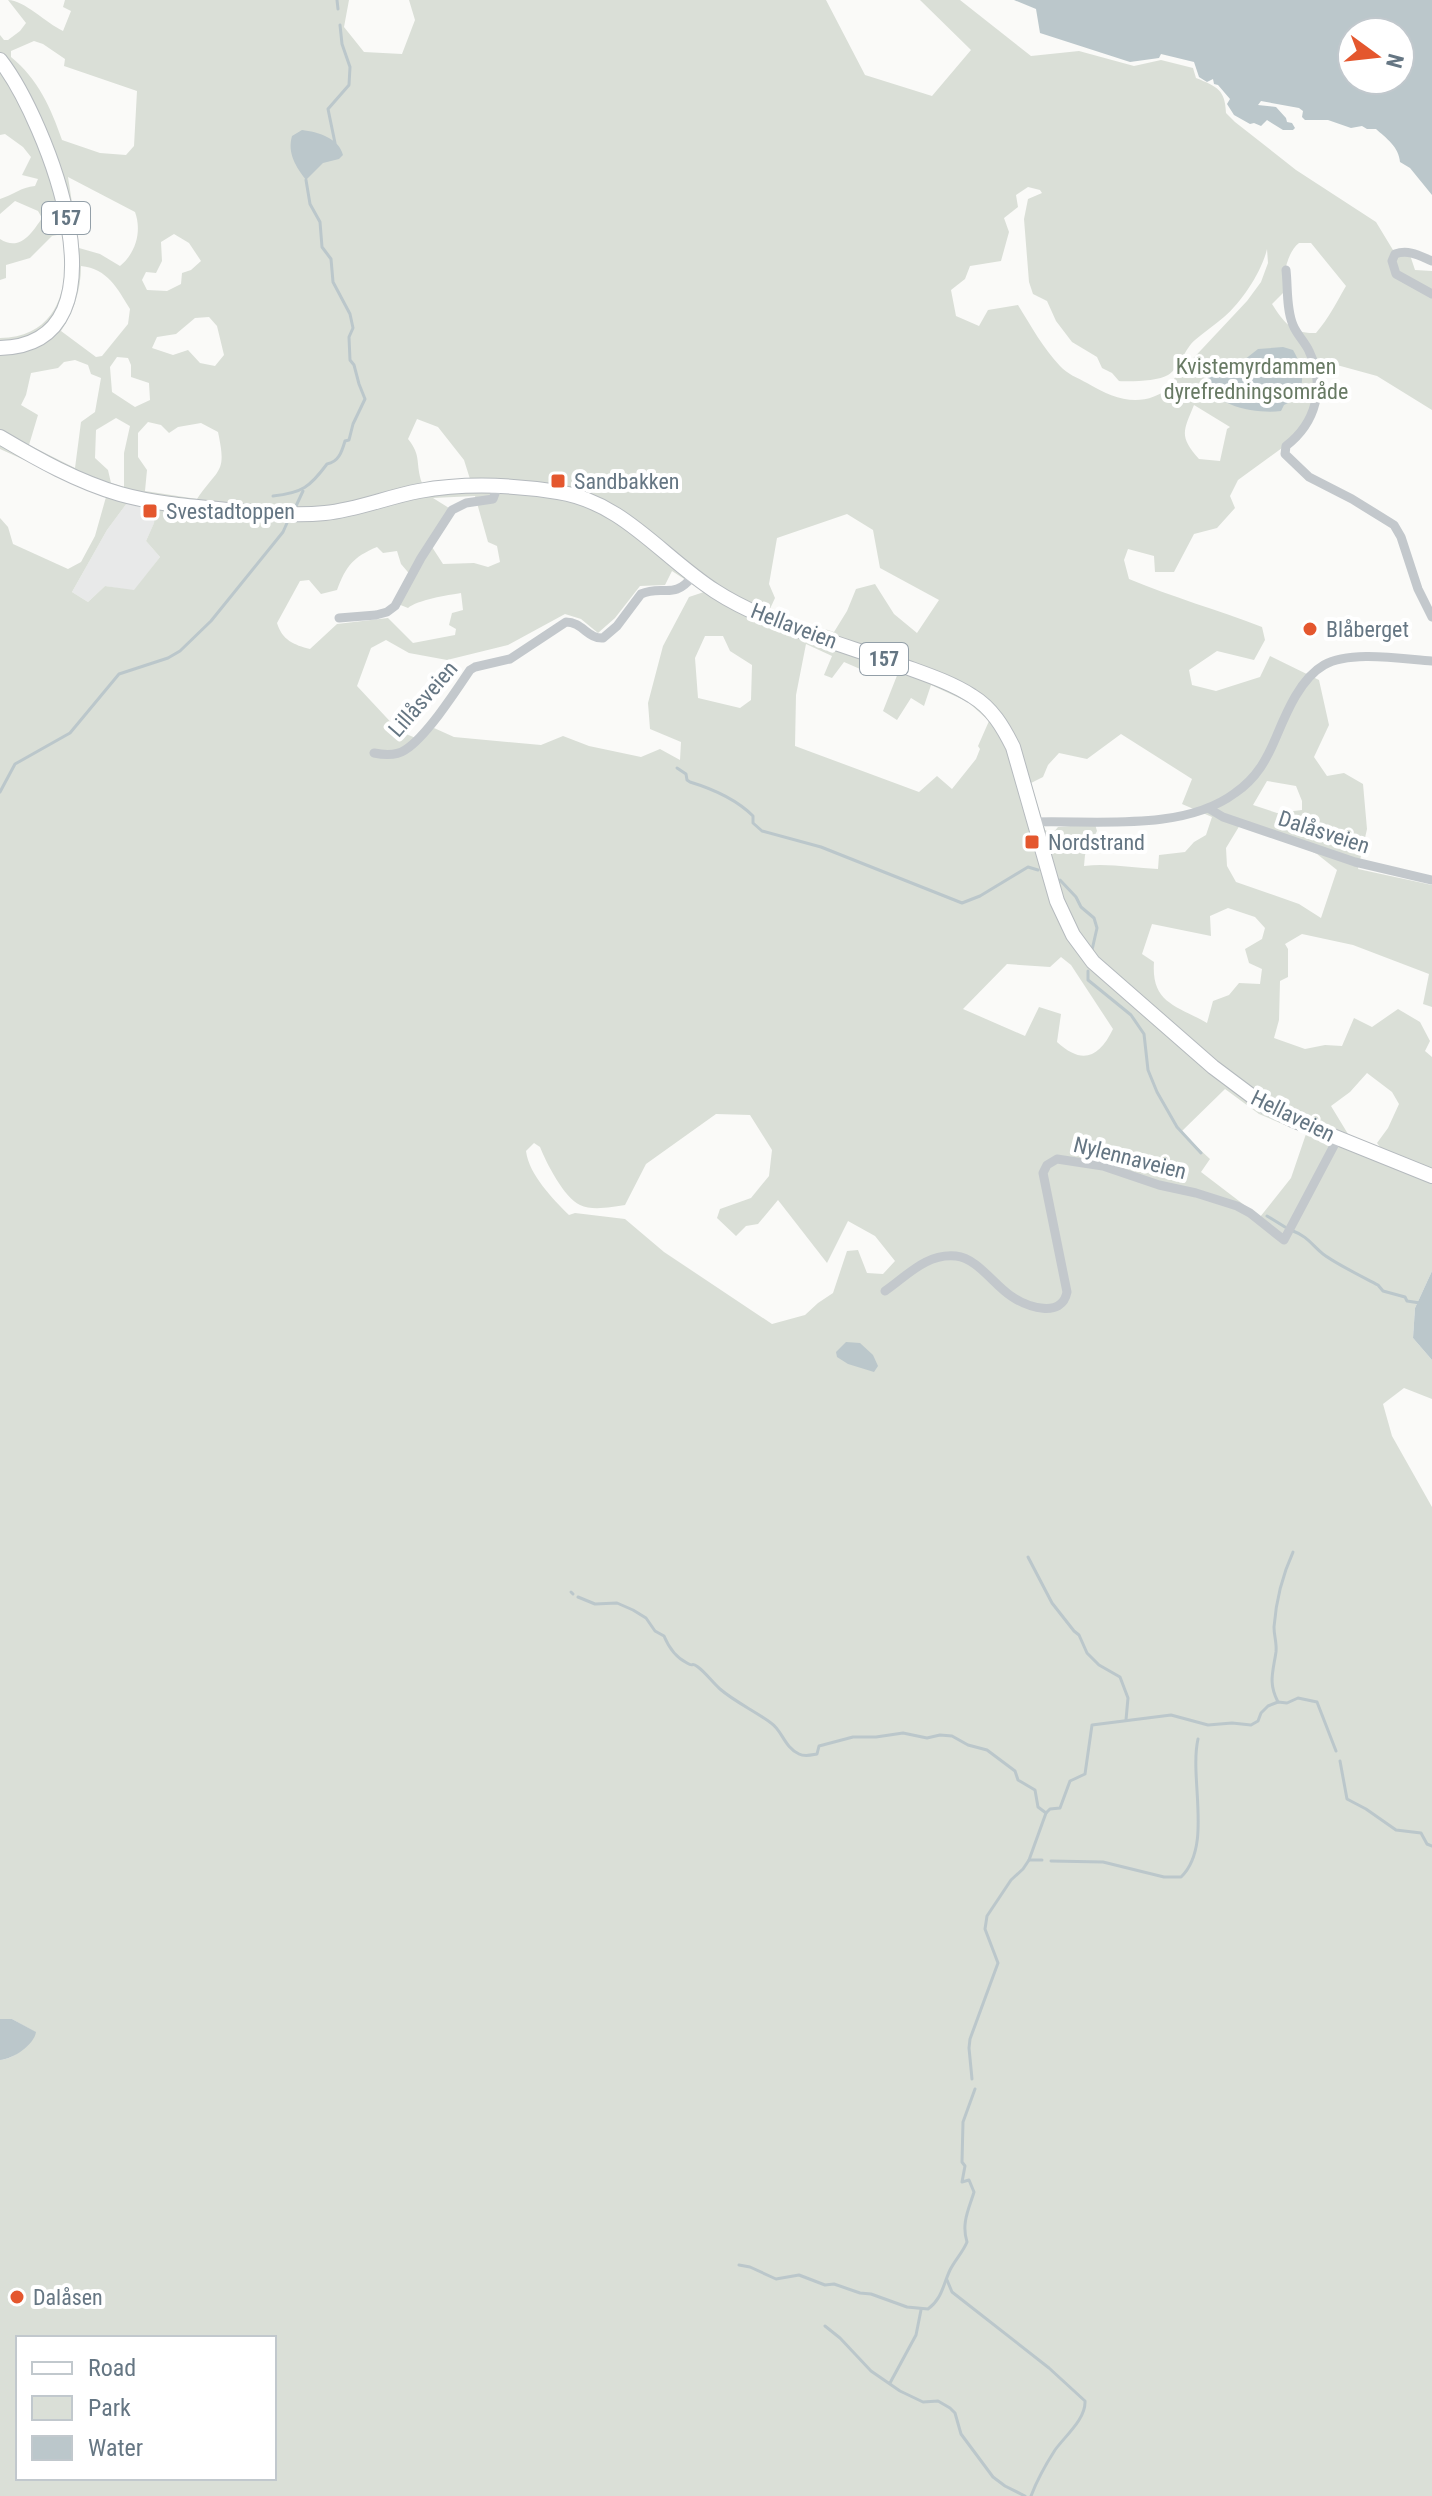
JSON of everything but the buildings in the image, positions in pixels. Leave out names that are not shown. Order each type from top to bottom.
[{"type":"main road","name":"157","points":[[0,60],[51,157],[69,235],[72,273],[67,301],[47,333],[30,344],[0,348]]},
{"type":"main road","name":"Hellaveien","points":[[0,437],[87,482],[134,497],[205,508],[310,514],[338,511],[422,491],[497,488],[572,494],[600,504],[630,523],[717,593],[747,608],[918,672],[973,696],[990,711],[1013,747],[1065,920],[1081,949],[1093,962],[1253,1098],[1280,1114],[1432,1176]]},
{"type":"street","points":[[1432,261],[1410,252],[1398,253],[1392,261],[1396,274],[1432,294]]},
{"type":"street","points":[[1286,270],[1291,320],[1312,358],[1317,390],[1309,423],[1286,446],[1285,454],[1309,477],[1394,525],[1432,617]]},
{"type":"street","points":[[339,618],[376,615],[395,606],[452,510],[466,503],[493,499],[497,488]]},
{"type":"street","name":"Lillåsveien","points":[[374,753],[395,754],[406,750],[475,667],[510,659],[566,622],[579,624],[594,637],[603,638],[617,626],[645,591],[676,591],[693,576]]},
{"type":"street","points":[[1034,822],[1159,819],[1180,817],[1208,808],[1235,794],[1260,770],[1308,678],[1325,664],[1356,658],[1432,661]]},
{"type":"street","name":"Dalåsveien","points":[[1208,808],[1223,817],[1336,856],[1432,880]]},
{"type":"street","name":"Nylennaveien","points":[[885,1291],[925,1262],[936,1257],[956,1256],[969,1261],[1016,1299],[1048,1309],[1058,1307],[1065,1300],[1067,1292],[1043,1173],[1047,1165],[1057,1159],[1103,1166],[1159,1185],[1219,1200],[1250,1213],[1284,1240],[1338,1138]]},
{"type":"shaded area","points":[[127,503],[156,509],[155,521],[146,541],[160,557],[134,591],[105,586],[88,602],[72,592],[107,530]]},
{"type":"green space","name":"Kvistemyrdammen dyrefredningsområde","points":[[8,0],[21,4],[63,31],[71,11],[63,7],[65,0],[349,0],[344,27],[364,52],[402,54],[415,20],[409,0],[826,0],[865,75],[932,96],[971,50],[920,0],[960,0],[1031,56],[1079,51],[1134,66],[1161,60],[1193,68],[1196,78],[1219,90],[1226,113],[1235,122],[1296,170],[1376,222],[1396,255],[1410,255],[1415,270],[1432,271],[1432,410],[1377,376],[1315,359],[1315,389],[1310,416],[1282,448],[1238,480],[1230,496],[1235,508],[1217,528],[1194,534],[1174,572],[1155,572],[1154,556],[1128,549],[1124,560],[1129,579],[1262,627],[1265,640],[1254,660],[1217,651],[1189,670],[1192,685],[1216,691],[1260,677],[1270,656],[1319,680],[1329,725],[1314,757],[1327,776],[1344,773],[1363,784],[1367,829],[1358,869],[1432,885],[1432,1007],[1423,1004],[1429,974],[1353,945],[1302,934],[1285,944],[1288,949],[1288,977],[1280,981],[1279,1020],[1274,1038],[1305,1049],[1342,1046],[1354,1018],[1372,1027],[1398,1009],[1420,1022],[1430,1041],[1425,1051],[1432,1057],[1432,1271],[1415,1308],[1413,1338],[1432,1360],[1432,1399],[1404,1388],[1383,1404],[1392,1436],[1432,1507],[1432,2496],[0,2496],[0,2060],[21,2050],[35,2032],[12,2019],[0,2019],[0,518],[8,527],[13,544],[68,569],[81,562],[95,536],[106,497],[0,449],[0,338],[20,335],[48,318],[57,304],[65,271],[62,234],[52,236],[30,258],[6,265],[6,278],[0,280],[0,239],[14,243],[25,239],[42,218],[38,211],[15,201],[0,214],[0,199],[35,186],[38,179],[22,175],[31,157],[23,147],[5,134],[0,135],[0,35],[8,40],[26,23]],"holes":[[[34,41],[65,59],[64,66],[137,91],[134,146],[126,155],[100,153],[62,140],[42,95],[29,75],[11,57],[11,51]],[[68,177],[135,212],[138,234],[134,248],[120,266],[100,254],[79,248]],[[1028,187],[1040,190],[1042,193],[1028,199],[1024,219],[1029,282],[1033,294],[1047,301],[1056,321],[1072,342],[1097,357],[1102,368],[1119,381],[1151,380],[1172,372],[1191,344],[1231,311],[1244,295],[1261,267],[1267,249],[1268,263],[1261,282],[1247,301],[1172,381],[1173,385],[1151,398],[1130,400],[1108,394],[1063,369],[1018,305],[988,310],[979,326],[956,316],[951,290],[965,279],[970,266],[1001,261],[1009,232],[1004,218],[1018,207],[1016,195]],[[174,234],[189,243],[201,261],[182,273],[181,284],[167,291],[147,290],[142,280],[146,272],[156,273],[162,261],[161,242]],[[1299,243],[1311,243],[1346,286],[1316,333],[1301,332],[1290,326],[1272,304],[1283,293],[1291,253]],[[81,266],[98,271],[116,287],[130,309],[128,324],[102,356],[96,357],[61,331],[70,316],[80,283]],[[209,317],[217,326],[224,355],[215,366],[200,363],[188,350],[173,355],[152,348],[157,337],[176,334],[195,318]],[[117,357],[128,358],[131,377],[149,383],[150,400],[135,407],[112,392],[110,367]],[[75,360],[88,365],[91,374],[101,378],[95,412],[81,422],[75,468],[29,445],[38,415],[21,405],[31,373],[58,368],[64,362]],[[1194,405],[1230,427],[1220,461],[1199,459],[1186,439],[1187,422]],[[116,418],[130,426],[124,453],[124,487],[111,483],[108,470],[95,458],[96,430]],[[417,419],[438,427],[464,460],[470,479],[422,483],[415,450],[408,439]],[[148,422],[161,425],[169,433],[178,427],[201,423],[218,432],[221,463],[216,475],[197,499],[145,491],[147,470],[138,457],[138,433]],[[475,496],[488,542],[497,546],[500,562],[488,567],[474,563],[443,564],[432,547],[449,508],[433,498]],[[127,503],[156,508],[154,523],[146,541],[160,557],[134,590],[105,586],[88,602],[72,592],[107,530]],[[847,514],[873,530],[880,568],[939,600],[917,633],[894,614],[875,584],[856,589],[834,632],[769,611],[775,598],[769,584],[777,538]],[[377,547],[383,553],[397,551],[401,564],[413,578],[398,604],[408,608],[425,600],[461,593],[463,610],[452,613],[449,625],[456,629],[455,635],[413,643],[388,618],[337,624],[310,649],[285,638],[277,623],[300,581],[309,580],[321,594],[337,590],[351,563]],[[672,571],[704,592],[689,597],[663,646],[648,703],[650,729],[681,742],[680,760],[660,749],[641,757],[589,746],[563,736],[541,745],[454,737],[434,728],[418,739],[399,731],[357,686],[371,648],[386,640],[409,653],[447,660],[508,645],[565,614],[581,619],[598,633],[615,618],[640,586],[665,585]],[[705,636],[723,636],[730,651],[752,665],[751,700],[740,708],[698,698],[695,658]],[[806,644],[832,656],[824,675],[832,678],[844,662],[867,672],[872,663],[898,673],[883,711],[897,720],[911,698],[924,706],[931,685],[968,702],[989,721],[976,759],[952,789],[937,776],[919,792],[795,746],[796,695]],[[1121,734],[1192,779],[1182,804],[1212,817],[1206,835],[1185,852],[1159,855],[1158,869],[1084,866],[1085,855],[1097,831],[1095,824],[1058,827],[1052,834],[1045,830],[1031,783],[1043,777],[1048,765],[1059,753],[1087,759]],[[1267,781],[1296,786],[1302,810],[1277,813],[1253,805]],[[1243,820],[1317,854],[1337,870],[1321,918],[1299,904],[1236,882],[1227,866],[1226,848]],[[1228,908],[1255,917],[1265,928],[1262,939],[1245,949],[1249,963],[1262,969],[1260,984],[1239,983],[1229,995],[1213,1001],[1207,1023],[1176,1007],[1161,995],[1154,976],[1154,962],[1142,954],[1152,924],[1211,936],[1210,916]],[[1061,957],[1071,965],[1113,1029],[1096,1052],[1082,1056],[1057,1042],[1061,1014],[1039,1007],[1025,1036],[963,1009],[1007,964],[1050,967]],[[1367,1073],[1392,1092],[1399,1104],[1377,1143],[1383,1151],[1348,1134],[1331,1106],[1350,1092]],[[1225,1089],[1259,1114],[1306,1134],[1291,1178],[1260,1217],[1201,1172],[1210,1159],[1181,1132]],[[716,1114],[750,1115],[772,1150],[769,1176],[751,1198],[720,1209],[717,1218],[736,1236],[746,1226],[758,1224],[778,1200],[827,1263],[848,1221],[875,1236],[895,1261],[883,1274],[867,1273],[858,1250],[847,1251],[833,1293],[805,1315],[772,1324],[664,1252],[625,1219],[575,1213],[569,1215],[537,1178],[526,1151],[534,1143],[540,1147],[562,1188],[580,1205],[596,1208],[625,1205],[646,1164]]]},
{"type":"water","points":[[1014,0],[1432,0],[1432,195],[1410,168],[1400,162],[1395,147],[1376,129],[1362,126],[1351,128],[1328,120],[1305,120],[1299,108],[1261,101],[1258,105],[1276,107],[1295,128],[1283,130],[1267,120],[1261,126],[1250,124],[1234,115],[1227,104],[1230,99],[1214,84],[1213,79],[1207,82],[1199,77],[1194,62],[1161,54],[1159,58],[1130,62],[1040,33],[1036,9]]},
{"type":"water","points":[[302,130],[332,140],[343,155],[323,163],[306,180],[296,165],[291,148],[292,136]]},
{"type":"water","points":[[1283,347],[1293,350],[1302,381],[1297,395],[1281,411],[1237,407],[1209,389],[1205,379],[1230,358],[1244,360],[1258,349]]},
{"type":"water","points":[[1432,1271],[1432,1360],[1413,1338],[1415,1308]]},
{"type":"water","points":[[846,1342],[860,1343],[873,1355],[878,1366],[874,1372],[837,1357],[836,1352]]},
{"type":"water","points":[[0,2019],[12,2019],[36,2032],[22,2050],[0,2060]]},
{"type":"waterway","points":[[337,0],[338,9]]},
{"type":"waterway","points":[[335,143],[328,109],[349,85],[350,67],[342,44],[340,25]]},
{"type":"waterway","points":[[273,496],[304,488],[337,458],[345,441],[349,440],[365,399],[350,360],[349,337],[353,328],[350,314],[333,282],[331,259],[322,247],[320,222],[310,204],[306,180]]},
{"type":"waterway","points":[[296,506],[303,491]]},
{"type":"waterway","points":[[0,792],[15,764],[70,733],[119,674],[180,651],[211,621],[287,523]]},
{"type":"waterway","points":[[677,768],[686,774],[690,782],[716,791],[739,804],[753,816],[753,823],[762,831],[821,847],[962,903],[980,896],[1028,867],[1038,870]]},
{"type":"waterway","points":[[1060,880],[1094,918],[1097,928],[1092,950]]},
{"type":"waterway","points":[[1088,971],[1088,980],[1131,1015],[1144,1034],[1148,1070],[1157,1092],[1177,1127],[1201,1153]]},
{"type":"waterway","points":[[1267,1216],[1285,1227]]},
{"type":"waterway","points":[[1293,1231],[1328,1258],[1378,1285],[1383,1291],[1420,1303]]},
{"type":"waterway","points":[[1278,1702],[1272,1683],[1276,1649],[1275,1617],[1283,1579],[1293,1552]]},
{"type":"waterway","points":[[1028,1557],[1052,1603],[1079,1635],[1087,1653],[1099,1665],[1120,1677],[1128,1698],[1126,1720]]},
{"type":"waterway","points":[[578,1597],[595,1604],[617,1603],[646,1618],[655,1631],[664,1636],[679,1658],[698,1667],[726,1694],[771,1723],[799,1754],[817,1754],[819,1746],[853,1737],[903,1733],[927,1738],[952,1736],[968,1745],[987,1750],[1015,1771],[1018,1780],[1035,1790],[1038,1807],[1046,1813]]},
{"type":"waterway","points":[[972,2079],[970,2039],[998,1963],[985,1929],[987,1916],[1029,1860],[1046,1813],[1050,1809],[1060,1808],[1070,1781],[1085,1774],[1092,1725],[1171,1715],[1208,1725],[1251,1725],[1258,1721],[1268,1706],[1298,1698],[1317,1702],[1336,1751]]},
{"type":"waterway","points":[[1051,1861],[1103,1862],[1164,1877],[1181,1877],[1191,1864],[1196,1848],[1198,1739]]},
{"type":"waterway","points":[[1340,1761],[1347,1799],[1396,1830],[1421,1833],[1427,1844],[1432,1846]]},
{"type":"waterway","points":[[1029,1860],[1042,1860]]},
{"type":"waterway","points":[[739,2265],[776,2279],[799,2275],[907,2307],[928,2309],[939,2296],[967,2242],[965,2222],[974,2192],[969,2180],[962,2182],[965,2166],[962,2162],[963,2122],[975,2089]]},
{"type":"waterway","points":[[947,2280],[952,2292],[1049,2368],[1085,2401],[1079,2421],[1055,2450],[1031,2496]]},
{"type":"waterway","points":[[890,2383],[916,2335],[921,2310]]},
{"type":"waterway","points":[[825,2326],[871,2371],[900,2391],[923,2402],[938,2401],[950,2408],[955,2413],[961,2434],[993,2477],[1025,2496]]},
{"type":"place","name":"Sandbakken","points":[[558,481]]},
{"type":"place","name":"Svestadtoppen","points":[[150,511]]},
{"type":"place","name":"Blåberget","points":[[1310,629]]},
{"type":"place","name":"Nordstrand","points":[[1032,842]]},
{"type":"place","name":"Dalåsen","points":[[17,2297]]}]
